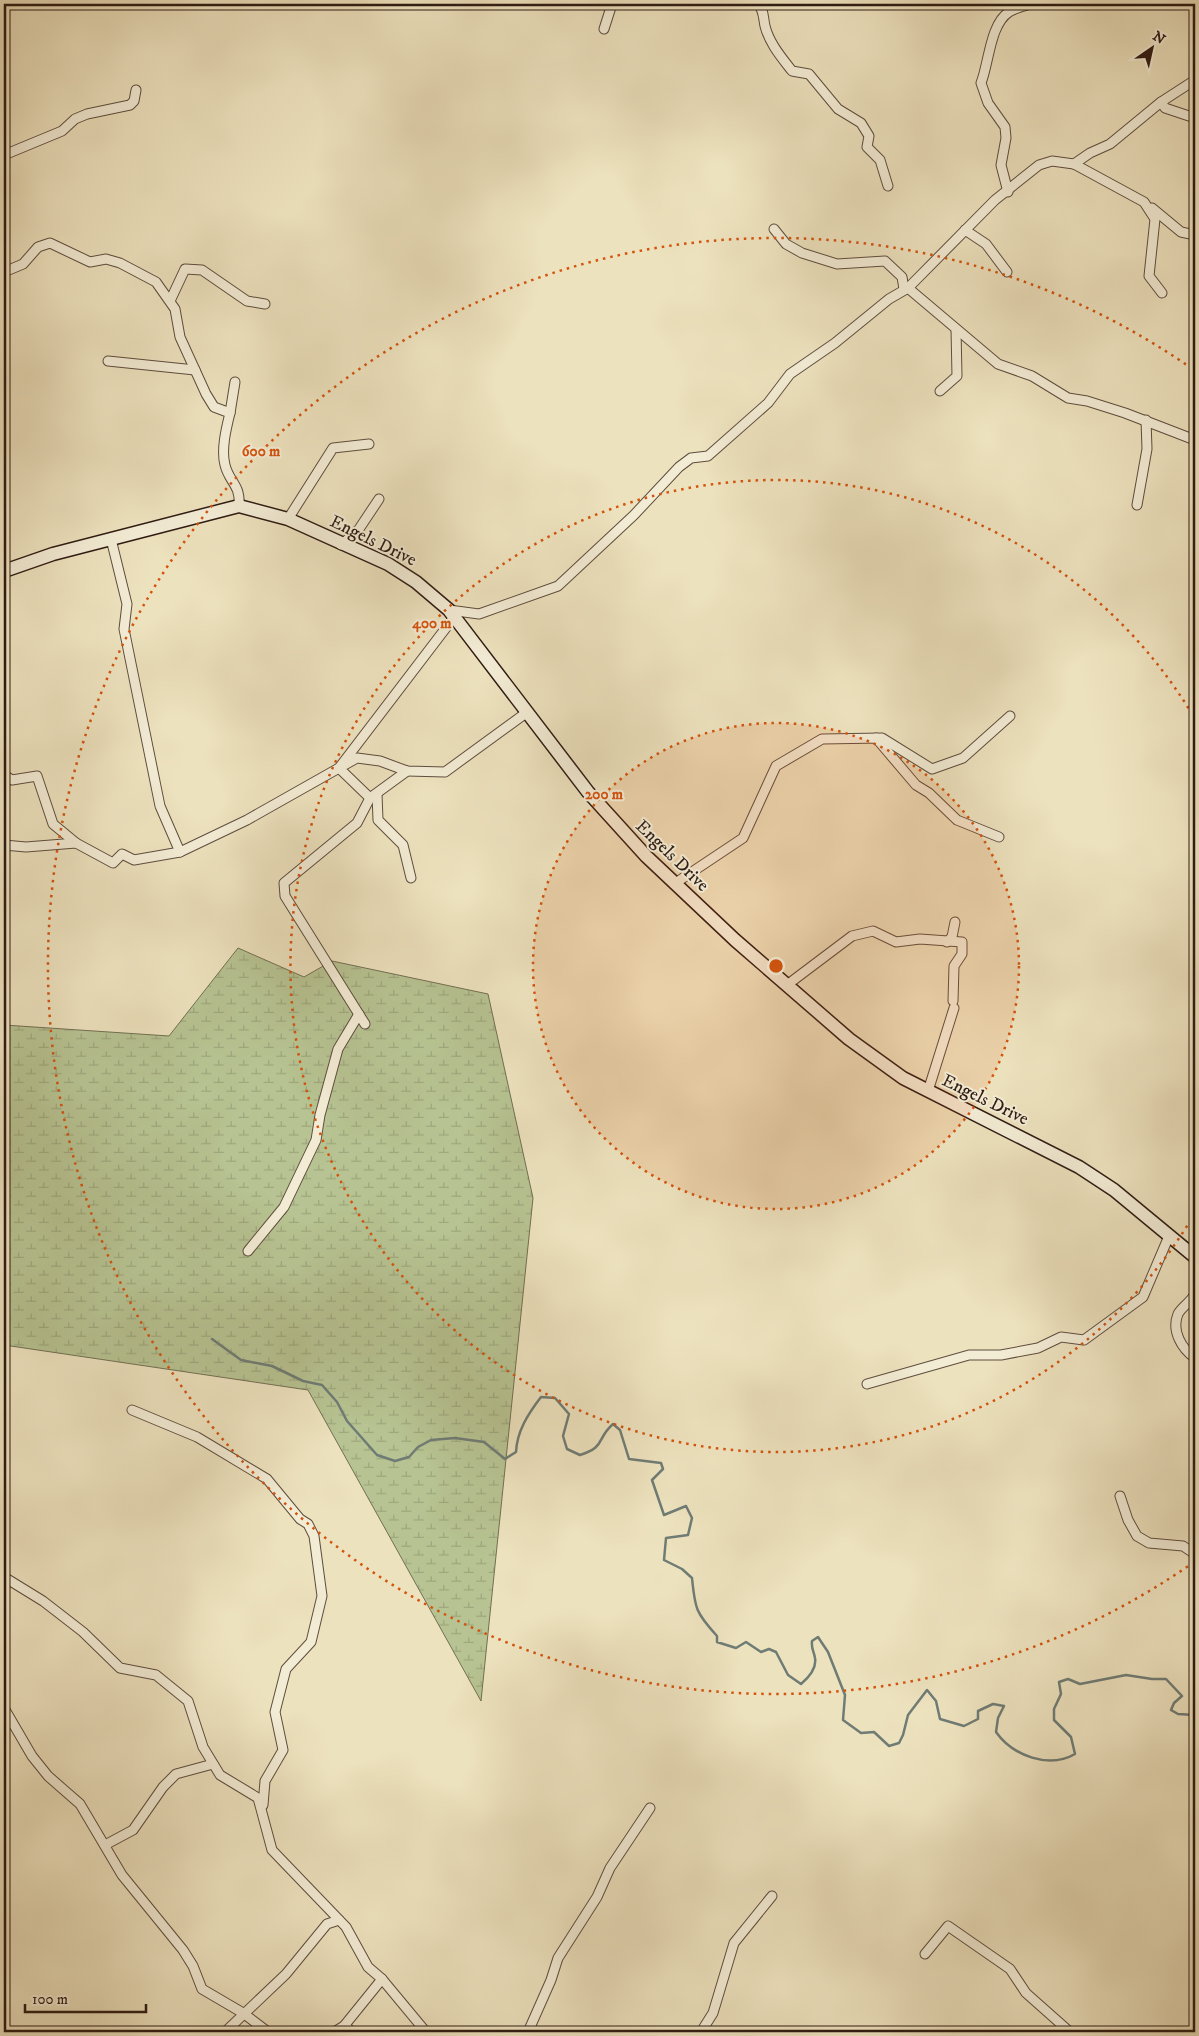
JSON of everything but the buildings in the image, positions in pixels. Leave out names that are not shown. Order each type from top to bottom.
[{"type":"street","points":[[604,29],[612,4]]},
{"type":"street","points":[[758,4],[762,8],[765,28],[772,43],[792,71],[809,74],[838,109],[861,123],[869,136],[868,147],[880,160],[888,186]]},
{"type":"street","points":[[1008,192],[1002,165],[1006,138],[1005,127],[988,103],[981,83],[997,24],[1008,12],[1031,4]]},
{"type":"street","points":[[1074,164],[1090,153],[1110,144],[1161,102],[1195,80]]},
{"type":"street","points":[[4,155],[62,131],[75,119],[87,114],[130,105],[134,102],[136,90]]},
{"type":"street","points":[[1161,102],[1165,108],[1195,118]]},
{"type":"street","points":[[339,768],[452,613],[479,614],[558,586],[634,515],[680,467],[691,458],[708,456],[768,403],[790,374],[835,343],[889,298],[906,289],[995,200],[1008,192],[1039,165],[1052,161],[1074,164],[1144,202],[1180,232],[1195,235]]},
{"type":"street","points":[[1144,202],[1155,219],[1149,276],[1162,293]]},
{"type":"street","points":[[774,229],[786,244],[837,264],[885,261],[902,278],[906,289],[998,364],[1032,376],[1068,398],[1087,401],[1146,420],[1195,440]]},
{"type":"street","points":[[965,230],[986,244],[1007,272]]},
{"type":"street","points":[[4,272],[23,264],[38,247],[50,243],[90,262],[106,259],[120,263],[156,282],[174,309],[180,337],[214,406],[230,414]]},
{"type":"street","points":[[170,301],[184,269],[202,270],[248,301],[265,304]]},
{"type":"street","points":[[940,391],[957,376],[956,329]]},
{"type":"street","points":[[108,361],[195,370]]},
{"type":"street","points":[[235,382],[226,432],[225,465],[237,486],[240,497],[239,506]]},
{"type":"street","points":[[1137,505],[1147,449],[1146,420]]},
{"type":"street","points":[[288,519],[334,448],[369,444]]},
{"type":"street","points":[[341,545],[359,529],[379,499]]},
{"type":"street","name":"Engels Drive","points":[[4,571],[53,554],[239,506],[288,519],[341,545],[388,564],[416,582],[452,613],[526,713],[588,792],[674,884],[787,985],[882,1064],[928,1092],[1079,1167],[1114,1190],[1195,1257]]},
{"type":"street","points":[[111,539],[127,604],[124,630],[160,806],[180,852]]},
{"type":"street","points":[[4,775],[12,780],[37,776],[53,824],[76,843],[113,863],[122,854],[134,860],[180,852],[247,820],[357,758],[380,761],[407,772],[445,772],[526,713]]},
{"type":"street","points":[[674,884],[743,838],[776,766],[822,739],[882,738],[932,769],[963,758],[1010,716]]},
{"type":"street","points":[[876,738],[916,785],[928,793],[957,820],[999,837]]},
{"type":"street","points":[[339,768],[373,796],[378,820],[403,845],[411,878]]},
{"type":"street","points":[[365,1024],[285,896],[283,890],[284,883],[357,823],[373,796],[407,772]]},
{"type":"street","points":[[4,845],[26,847],[76,843]]},
{"type":"street","points":[[947,942],[952,937],[955,922]]},
{"type":"street","points":[[787,985],[852,936],[873,931],[896,942],[920,939],[962,942],[962,954],[954,966],[954,1004],[928,1092]]},
{"type":"street","points":[[248,1251],[284,1207],[316,1140],[320,1115],[338,1049],[359,1014]]},
{"type":"street","points":[[867,1384],[969,1355],[1001,1355],[1038,1348],[1061,1338],[1084,1340],[1143,1297],[1169,1236]]},
{"type":"street","points":[[1195,1293],[1178,1315],[1177,1335],[1184,1350],[1195,1358]]},
{"type":"street","points":[[132,1410],[197,1436],[267,1479],[300,1519],[308,1524],[314,1536],[322,1596],[311,1642],[286,1669],[275,1712],[283,1750],[265,1781],[262,1810]]},
{"type":"street","points":[[1120,1496],[1128,1520],[1137,1536],[1149,1543],[1183,1546],[1195,1554]]},
{"type":"street","points":[[4,1576],[43,1601],[77,1627],[120,1668],[156,1675],[188,1702],[203,1747],[220,1775],[258,1798],[272,1850],[346,1928],[368,1967],[382,1979],[426,2032]]},
{"type":"street","points":[[4,1708],[32,1756],[48,1776],[80,1804],[122,1875],[183,1950],[193,1966],[202,1989],[243,2013],[268,2032]]},
{"type":"street","points":[[105,1845],[133,1830],[163,1787],[176,1774],[213,1764]]},
{"type":"street","points":[[528,2032],[551,1980],[558,1958],[597,1897],[610,1868],[650,1808]]},
{"type":"street","points":[[701,2032],[713,2013],[734,1943],[772,1896]]},
{"type":"street","points":[[225,2032],[286,1974],[327,1924],[338,1920]]},
{"type":"street","points":[[926,1954],[948,1926],[1010,1969],[1026,1993],[1070,2032]]},
{"type":"street","points":[[334,2032],[344,2026],[382,1979]]},
{"type":"street","points":[[344,2026],[353,2032]]},
{"type":"green space","points":[[238,948],[304,977],[332,961],[488,994],[533,1198],[481,1701],[308,1390],[4,1345],[4,1025],[169,1036]]},
{"type":"waterway","points":[[212,1339],[241,1360],[272,1366],[303,1381],[322,1385],[337,1402],[347,1421],[377,1455],[395,1461],[409,1457],[418,1447],[431,1440],[455,1438],[484,1442],[505,1459],[516,1452],[518,1437],[524,1423],[541,1397],[555,1398],[569,1414],[563,1436],[567,1449],[580,1455],[594,1449],[613,1424],[620,1430],[629,1459],[661,1463],[663,1469],[652,1480],[664,1515],[686,1506],[692,1518],[688,1535],[666,1538],[664,1560],[682,1569],[692,1578],[694,1597],[698,1610],[717,1636],[717,1642],[736,1648],[746,1642],[761,1652],[769,1649],[776,1652],[788,1675],[801,1684],[815,1666],[812,1641],[818,1637],[828,1652],[845,1695],[843,1720],[861,1733],[874,1732],[889,1746],[899,1743],[908,1715],[927,1690],[936,1701],[940,1719],[964,1726],[978,1719],[978,1711],[993,1704],[1004,1706],[998,1718],[996,1732],[1012,1748],[1032,1758],[1043,1760],[1065,1758],[1075,1754],[1071,1737],[1054,1720],[1054,1709],[1061,1694],[1059,1682],[1068,1679],[1080,1684],[1126,1675],[1166,1679],[1182,1696],[1174,1703],[1171,1710],[1178,1714],[1195,1715]]}]
